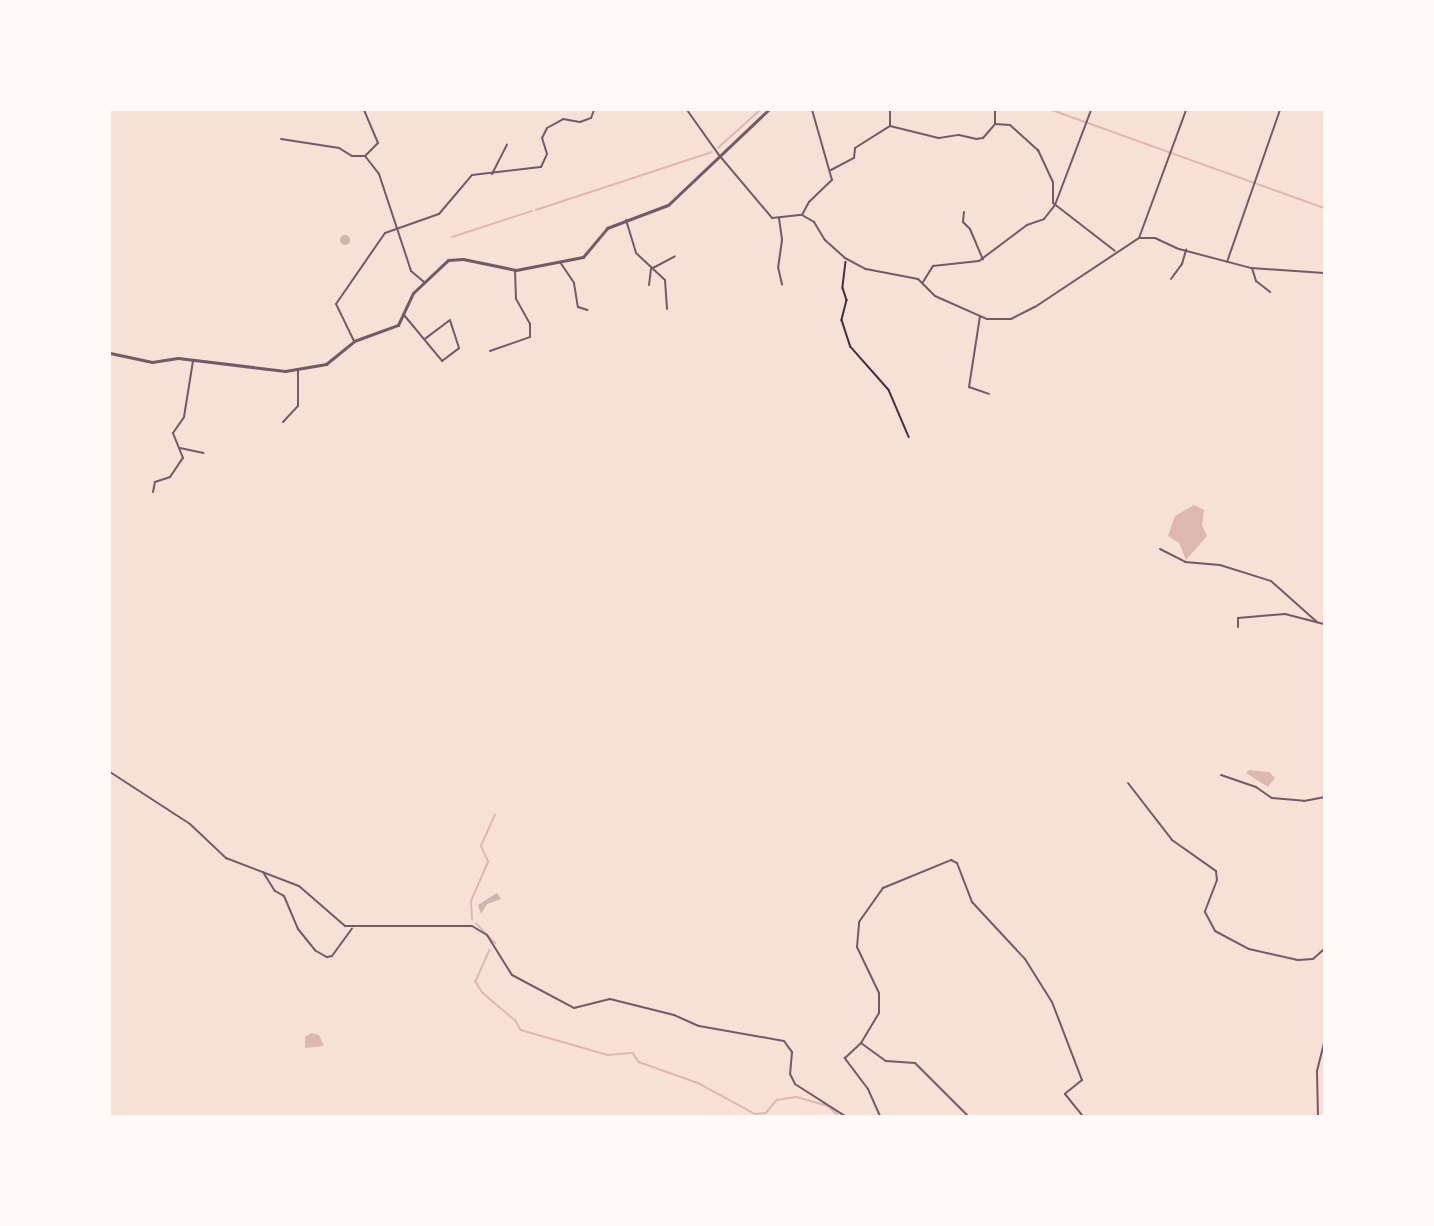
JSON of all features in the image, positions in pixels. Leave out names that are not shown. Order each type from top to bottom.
[{"type":"street","points":[[281,139],[339,148],[352,156],[364,156],[378,142],[364,110]]},
{"type":"street","points":[[354,341],[336,304],[385,233],[397,226],[439,214],[470,177],[541,166],[547,154],[542,138],[547,128],[562,119],[580,122],[591,118],[594,110]]},
{"type":"street","points":[[687,110],[766,214],[779,218],[802,215]]},
{"type":"street","points":[[110,353],[152,362],[193,361],[298,370],[326,364],[354,341],[391,330],[404,315],[407,301],[424,282],[454,258],[516,270],[586,255],[607,228],[665,207],[768,110]]},
{"type":"street","points":[[802,215],[809,202],[832,180],[812,110]]},
{"type":"street","points":[[890,110],[890,126]]},
{"type":"street","points":[[831,170],[854,158],[855,148],[890,126],[939,138],[959,135],[976,139],[983,138],[994,124],[995,110]]},
{"type":"street","points":[[923,282],[933,266],[983,259],[1027,225],[1044,219],[1055,205],[1090,110]]},
{"type":"street","points":[[1139,238],[1186,110]]},
{"type":"street","points":[[1227,262],[1280,110]]},
{"type":"street","points":[[994,124],[1010,125],[1038,150],[1051,174],[1055,205],[1115,252]]},
{"type":"street","points":[[492,174],[507,145]]},
{"type":"street","points":[[364,156],[379,174],[411,271],[424,282]]},
{"type":"street","points":[[963,212],[963,222],[970,229],[983,259]]},
{"type":"street","points":[[802,215],[845,258],[866,269],[923,282],[934,296],[980,316],[1011,319],[1070,287],[1115,252],[1139,238],[1155,238],[1186,250],[1252,268],[1324,273]]},
{"type":"street","points":[[779,218],[782,240],[778,267],[782,285]]},
{"type":"street","points":[[626,220],[636,253],[665,280],[667,309]]},
{"type":"street","points":[[1171,279],[1182,264],[1186,250]]},
{"type":"street","points":[[651,269],[675,256]]},
{"type":"street","points":[[560,262],[574,283],[578,307],[588,310]]},
{"type":"street","points":[[1252,268],[1256,281],[1270,292]]},
{"type":"street","points":[[649,285],[651,269]]},
{"type":"street","points":[[490,351],[530,337],[530,324],[516,299],[516,270]]},
{"type":"street","points":[[404,315],[442,361],[459,348],[450,320],[424,339]]},
{"type":"street","points":[[980,316],[969,387],[989,394]]},
{"type":"street","points":[[153,492],[155,482],[168,479],[180,463],[180,448],[173,433],[184,417],[193,361]]},
{"type":"street","points":[[283,422],[298,406],[298,370]]},
{"type":"street","points":[[180,448],[203,453]]},
{"type":"street","points":[[1160,549],[1185,562],[1220,565],[1270,581],[1317,622]]},
{"type":"street","points":[[1238,627],[1238,618],[1272,614],[1324,624]]},
{"type":"street","points":[[110,772],[190,824],[226,858],[299,886],[337,920],[352,928],[472,926],[487,935],[512,975],[574,1008],[610,999],[675,1015],[699,1026],[784,1041],[792,1052],[790,1074],[795,1084],[845,1116]]},
{"type":"street","points":[[1221,775],[1256,787],[1272,798],[1304,801],[1324,797]]},
{"type":"street","points":[[1128,783],[1172,840],[1216,871],[1217,880],[1205,912],[1215,932],[1249,949],[1298,960],[1313,959],[1324,949]]},
{"type":"street","points":[[880,1116],[868,1089],[846,1062],[847,1056],[876,1022],[880,999],[857,947],[859,922],[865,909],[892,882],[955,861],[972,902],[1025,959],[1052,1002],[1082,1080],[1065,1094],[1083,1116]]},
{"type":"street","points":[[263,872],[284,896],[298,929],[316,951],[327,957],[332,956],[352,928]]},
{"type":"street","points":[[861,1042],[886,1061],[915,1064],[968,1116]]},
{"type":"street","points":[[1318,1116],[1317,1071],[1324,1042]]},
{"type":"path","points":[[845,258],[847,272],[843,288],[847,300],[842,320],[851,347],[889,390],[909,437]]},
{"type":"shaded area","points":[[1194,505],[1204,510],[1202,525],[1207,536],[1186,560],[1179,543],[1168,536],[1175,516]]},
{"type":"shaded area","points":[[1249,770],[1269,772],[1275,778],[1268,787],[1246,773]]},
{"type":"shaded area","points":[[311,1033],[319,1035],[324,1046],[305,1048],[305,1037]]},
{"type":"building","points":[[345,235],[350,240],[345,245],[340,240]]},
{"type":"building","points":[[497,893],[501,899],[487,904],[481,914],[478,905]]},
{"type":"waterway","points":[[718,148],[760,110]]},
{"type":"waterway","points":[[1052,110],[1324,208]]},
{"type":"waterway","points":[[536,210],[712,152]]},
{"type":"waterway","points":[[452,237],[532,211]]},
{"type":"waterway","points":[[472,920],[471,901],[488,862],[481,846],[495,815]]},
{"type":"waterway","points":[[476,923],[495,943]]},
{"type":"waterway","points":[[490,950],[476,982],[483,993],[516,1021],[521,1030],[608,1055],[633,1053],[639,1062],[698,1083],[755,1114],[766,1113],[777,1100],[797,1097],[828,1106],[839,1116]]}]
